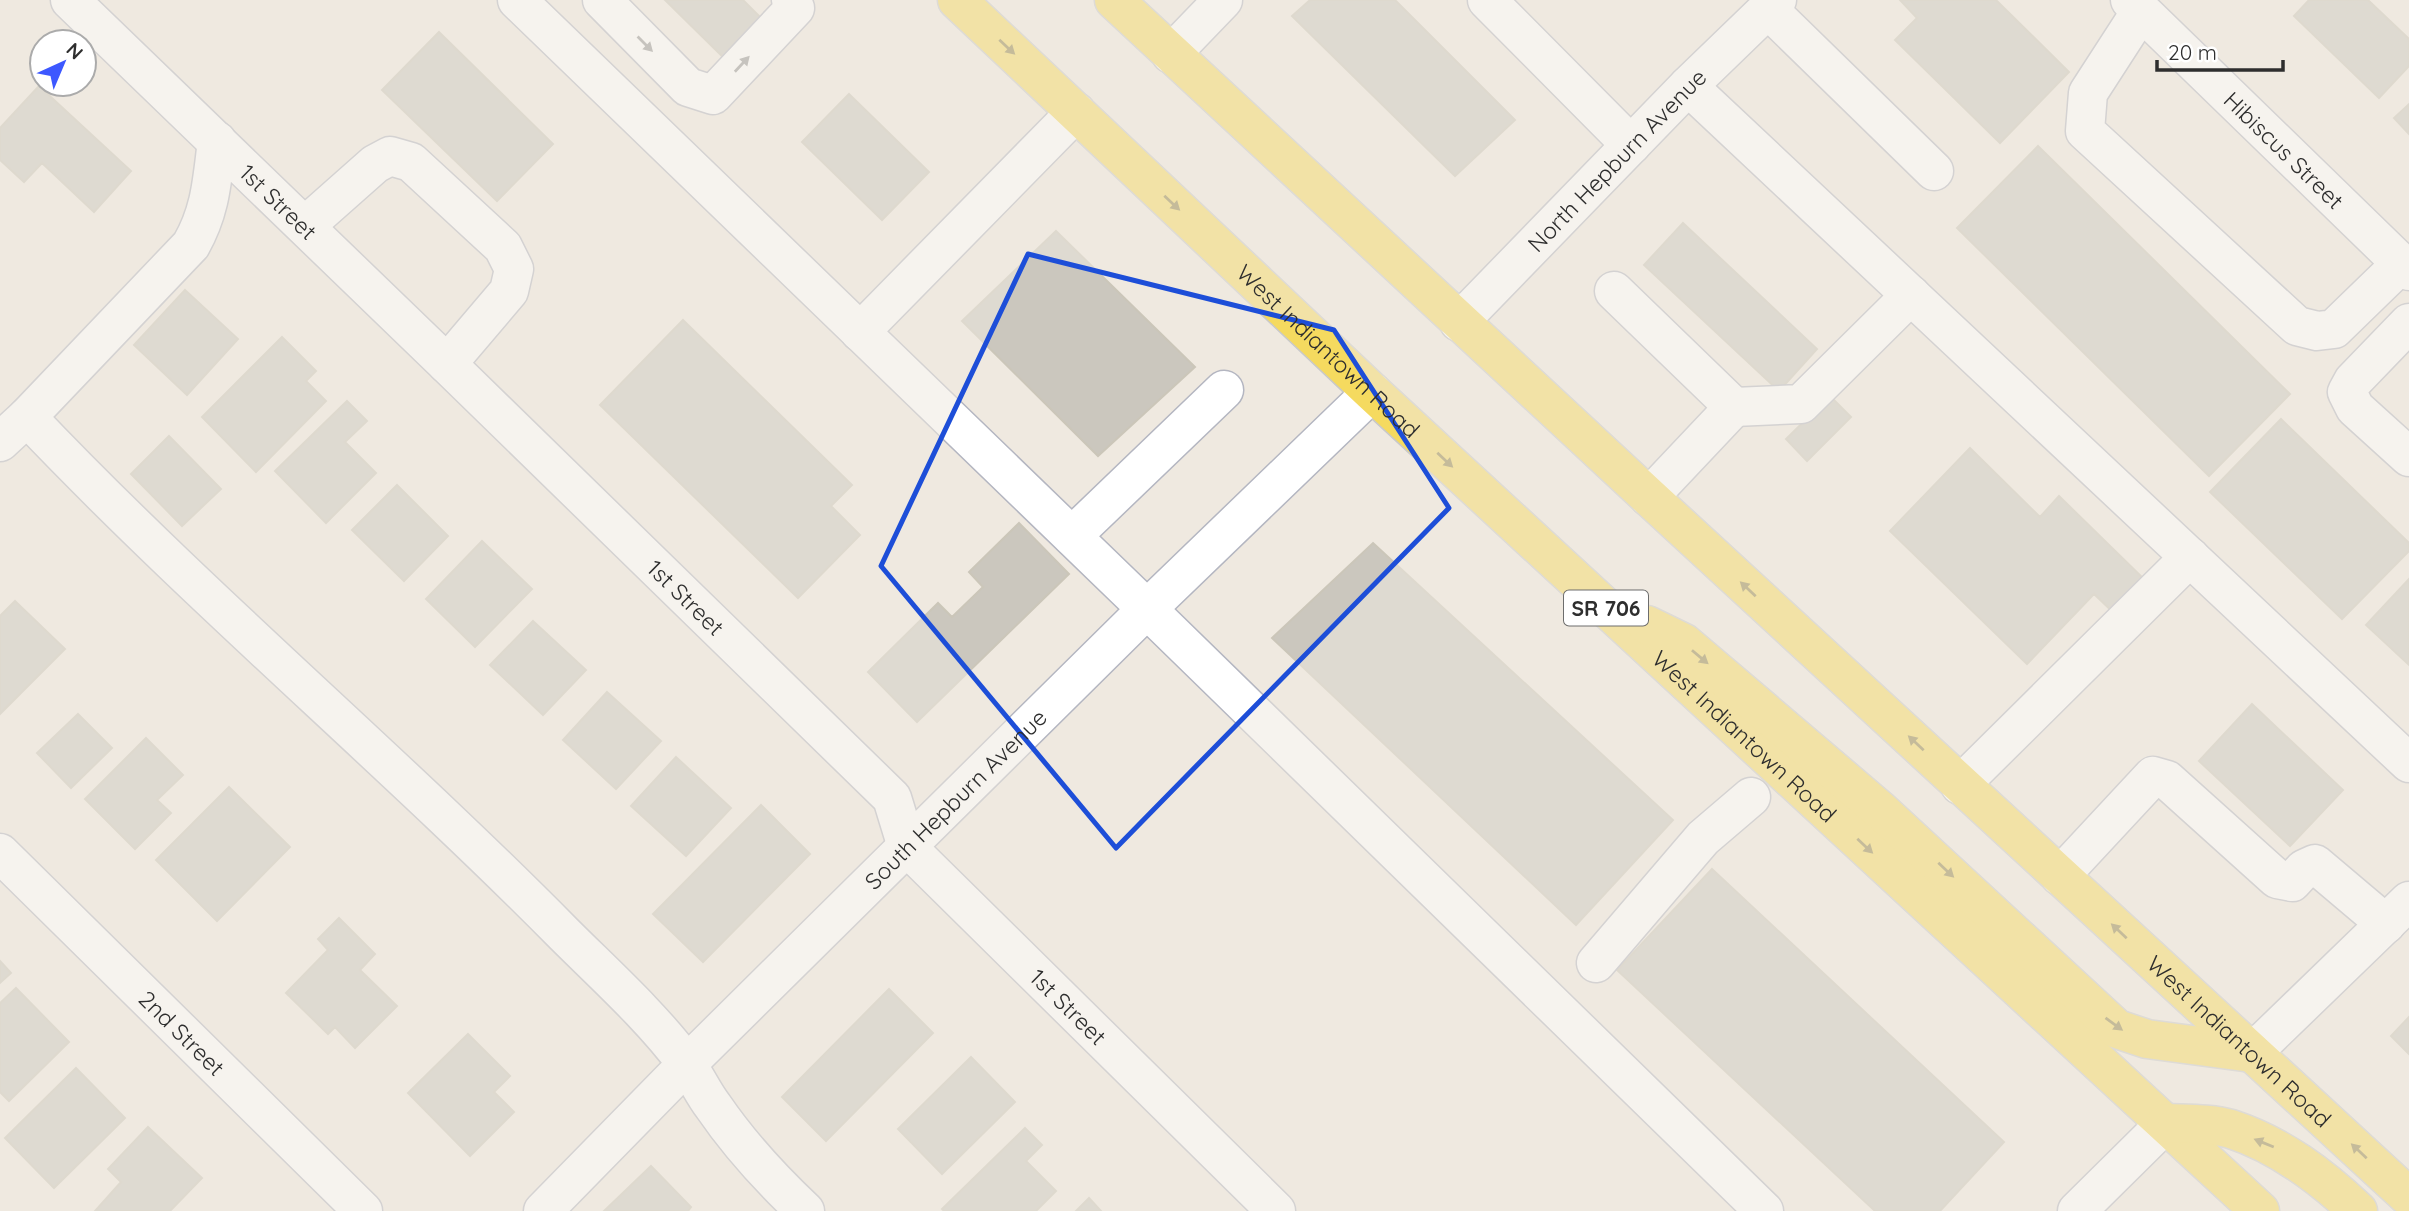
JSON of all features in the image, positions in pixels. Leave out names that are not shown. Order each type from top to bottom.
[{"type":"main road","name":"West Indiantown Road","points":[[957,0],[1373,393],[2260,1211]]},
{"type":"main road","name":"West Indiantown Road","points":[[1114,0],[1459,322],[2409,1197]]},
{"type":"main road","points":[[1598,600],[1684,643],[1880,810],[2117,1028],[2147,1039],[2252,1053]]},
{"type":"main road","points":[[2166,1123],[2228,1128],[2278,1148],[2338,1192],[2358,1211]]},
{"type":"street","name":"1st Street","points":[[70,0],[892,798],[907,848],[1276,1211]]},
{"type":"street","points":[[517,0],[1072,536],[1764,1211]]},
{"type":"street","points":[[602,0],[688,87],[713,95],[795,8],[791,0]]},
{"type":"street","points":[[1171,54],[1223,0]]},
{"type":"street","points":[[1487,0],[1631,145]]},
{"type":"street","points":[[1772,4],[1934,171]]},
{"type":"street","name":"North Hepburn Avenue","points":[[1459,322],[1688,86],[1772,4]]},
{"type":"street","points":[[2136,5],[2088,93],[2085,131],[2098,144],[2297,326],[2317,331],[2334,329],[2405,268]]},
{"type":"street","name":"Hibiscus Street","points":[[2136,5],[2405,268]]},
{"type":"street","points":[[1688,86],[2408,759]]},
{"type":"street","points":[[860,332],[1076,112]]},
{"type":"street","points":[[217,141],[206,211],[191,245],[13,429],[84,477],[517,886],[640,1011],[687,1064],[713,1107],[757,1161],[805,1211]]},
{"type":"street","points":[[305,226],[374,164],[390,156],[411,162],[503,247],[514,269],[509,291],[447,364]]},
{"type":"street","points":[[1614,290],[1734,407]]},
{"type":"street","points":[[1649,497],[1734,407],[1801,404],[1911,295]]},
{"type":"street","points":[[2409,323],[2353,381],[2347,392],[2356,408],[2409,457]]},
{"type":"street","points":[[1072,536],[1224,390]]},
{"type":"street","name":"South Hepburn Avenue","points":[[543,1211],[687,1064],[1147,609],[1373,393]]},
{"type":"street","points":[[1960,785],[2190,557]]},
{"type":"street","points":[[2060,876],[2153,776],[2167,780],[2277,879],[2292,882],[2304,869],[2315,864],[2398,912],[2252,1053]]},
{"type":"street","points":[[1596,963],[1703,838],[1751,797]]},
{"type":"street","name":"2nd Street","points":[[0,853],[363,1211]]},
{"type":"street","points":[[2077,1211],[2166,1123]]},
{"type":"highlighted area","points":[[1028,254],[1334,330],[1449,508],[1116,848],[881,566]]},
{"type":"building","points":[[665,0],[743,0],[763,20],[725,59]]},
{"type":"building","points":[[1310,0],[1395,0],[1515,120],[1455,176],[1292,16]]},
{"type":"building","points":[[1900,0],[1996,0],[2069,72],[2000,143],[1895,40],[1917,18]]},
{"type":"building","points":[[2309,0],[2368,0],[2409,39],[2409,66],[2379,98],[2294,16]]},
{"type":"building","points":[[439,32],[553,144],[497,201],[382,90]]},
{"type":"building","points":[[849,94],[929,172],[882,220],[802,142]]},
{"type":"building","points":[[28,98],[52,98],[131,171],[94,212],[42,163],[24,182],[0,160],[0,128]]},
{"type":"building","points":[[2409,104],[2409,134],[2394,118]]},
{"type":"building","points":[[2038,146],[2290,394],[2209,476],[1957,228]]},
{"type":"building","points":[[1683,223],[1817,349],[1779,391],[1644,265]]},
{"type":"building","points":[[1056,231],[1195,367],[1098,456],[962,321]]},
{"type":"building","points":[[185,290],[238,339],[187,395],[134,345]]},
{"type":"building","points":[[683,320],[852,485],[831,506],[860,535],[798,598],[600,405]]},
{"type":"building","points":[[282,337],[316,371],[306,381],[326,401],[256,472],[202,417]]},
{"type":"building","points":[[1830,396],[1851,417],[1807,461],[1786,439]]},
{"type":"building","points":[[347,401],[367,421],[345,442],[376,473],[326,523],[275,471]]},
{"type":"building","points":[[2281,419],[2409,543],[2409,551],[2342,619],[2210,492]]},
{"type":"building","points":[[169,436],[221,489],[182,526],[131,474]]},
{"type":"building","points":[[1970,448],[2040,517],[2059,496],[2148,583],[2117,616],[2094,594],[2027,664],[1890,531]]},
{"type":"building","points":[[397,485],[448,536],[404,581],[352,530]]},
{"type":"building","points":[[1019,523],[1069,574],[917,722],[868,672],[938,603],[952,617],[983,587],[969,572]]},
{"type":"building","points":[[482,541],[532,589],[475,647],[426,599]]},
{"type":"building","points":[[1373,543],[1673,820],[1576,925],[1272,638]]},
{"type":"building","points":[[2409,579],[2409,665],[2366,625]]},
{"type":"building","points":[[15,601],[65,649],[0,714],[0,616]]},
{"type":"building","points":[[533,621],[586,670],[543,715],[490,665]]},
{"type":"building","points":[[607,692],[661,741],[616,789],[563,740]]},
{"type":"building","points":[[2252,704],[2343,790],[2290,846],[2199,761]]},
{"type":"building","points":[[78,714],[112,748],[71,788],[37,753]]},
{"type":"building","points":[[146,738],[183,775],[157,800],[171,813],[135,849],[85,799]]},
{"type":"building","points":[[676,757],[731,808],[686,856],[631,806]]},
{"type":"building","points":[[229,787],[290,847],[217,921],[156,860]]},
{"type":"building","points":[[761,805],[810,854],[703,962],[653,914]]},
{"type":"building","points":[[1712,869],[2004,1142],[1940,1211],[1875,1211],[1617,970]]},
{"type":"building","points":[[339,918],[375,954],[360,970],[397,1006],[355,1048],[335,1027],[328,1034],[286,993],[328,950],[318,939]]},
{"type":"building","points":[[0,961],[11,973],[0,983]]},
{"type":"building","points":[[16,988],[69,1042],[9,1101],[0,1092],[0,1003]]},
{"type":"building","points":[[889,989],[933,1033],[826,1141],[782,1097]]},
{"type":"building","points":[[2409,1017],[2409,1054],[2391,1036]]},
{"type":"building","points":[[468,1034],[510,1076],[494,1092],[514,1112],[470,1156],[408,1093]]},
{"type":"building","points":[[971,1057],[1015,1102],[942,1174],[898,1129]]},
{"type":"building","points":[[76,1068],[125,1118],[54,1188],[5,1138]]},
{"type":"building","points":[[148,1127],[202,1178],[170,1211],[95,1211],[121,1182],[108,1169]]},
{"type":"building","points":[[1025,1128],[1042,1145],[1026,1161],[1056,1191],[1036,1211],[942,1209]]},
{"type":"building","points":[[651,1166],[691,1207],[688,1211],[604,1211]]},
{"type":"building","points":[[1089,1198],[1101,1211],[1076,1211]]}]
